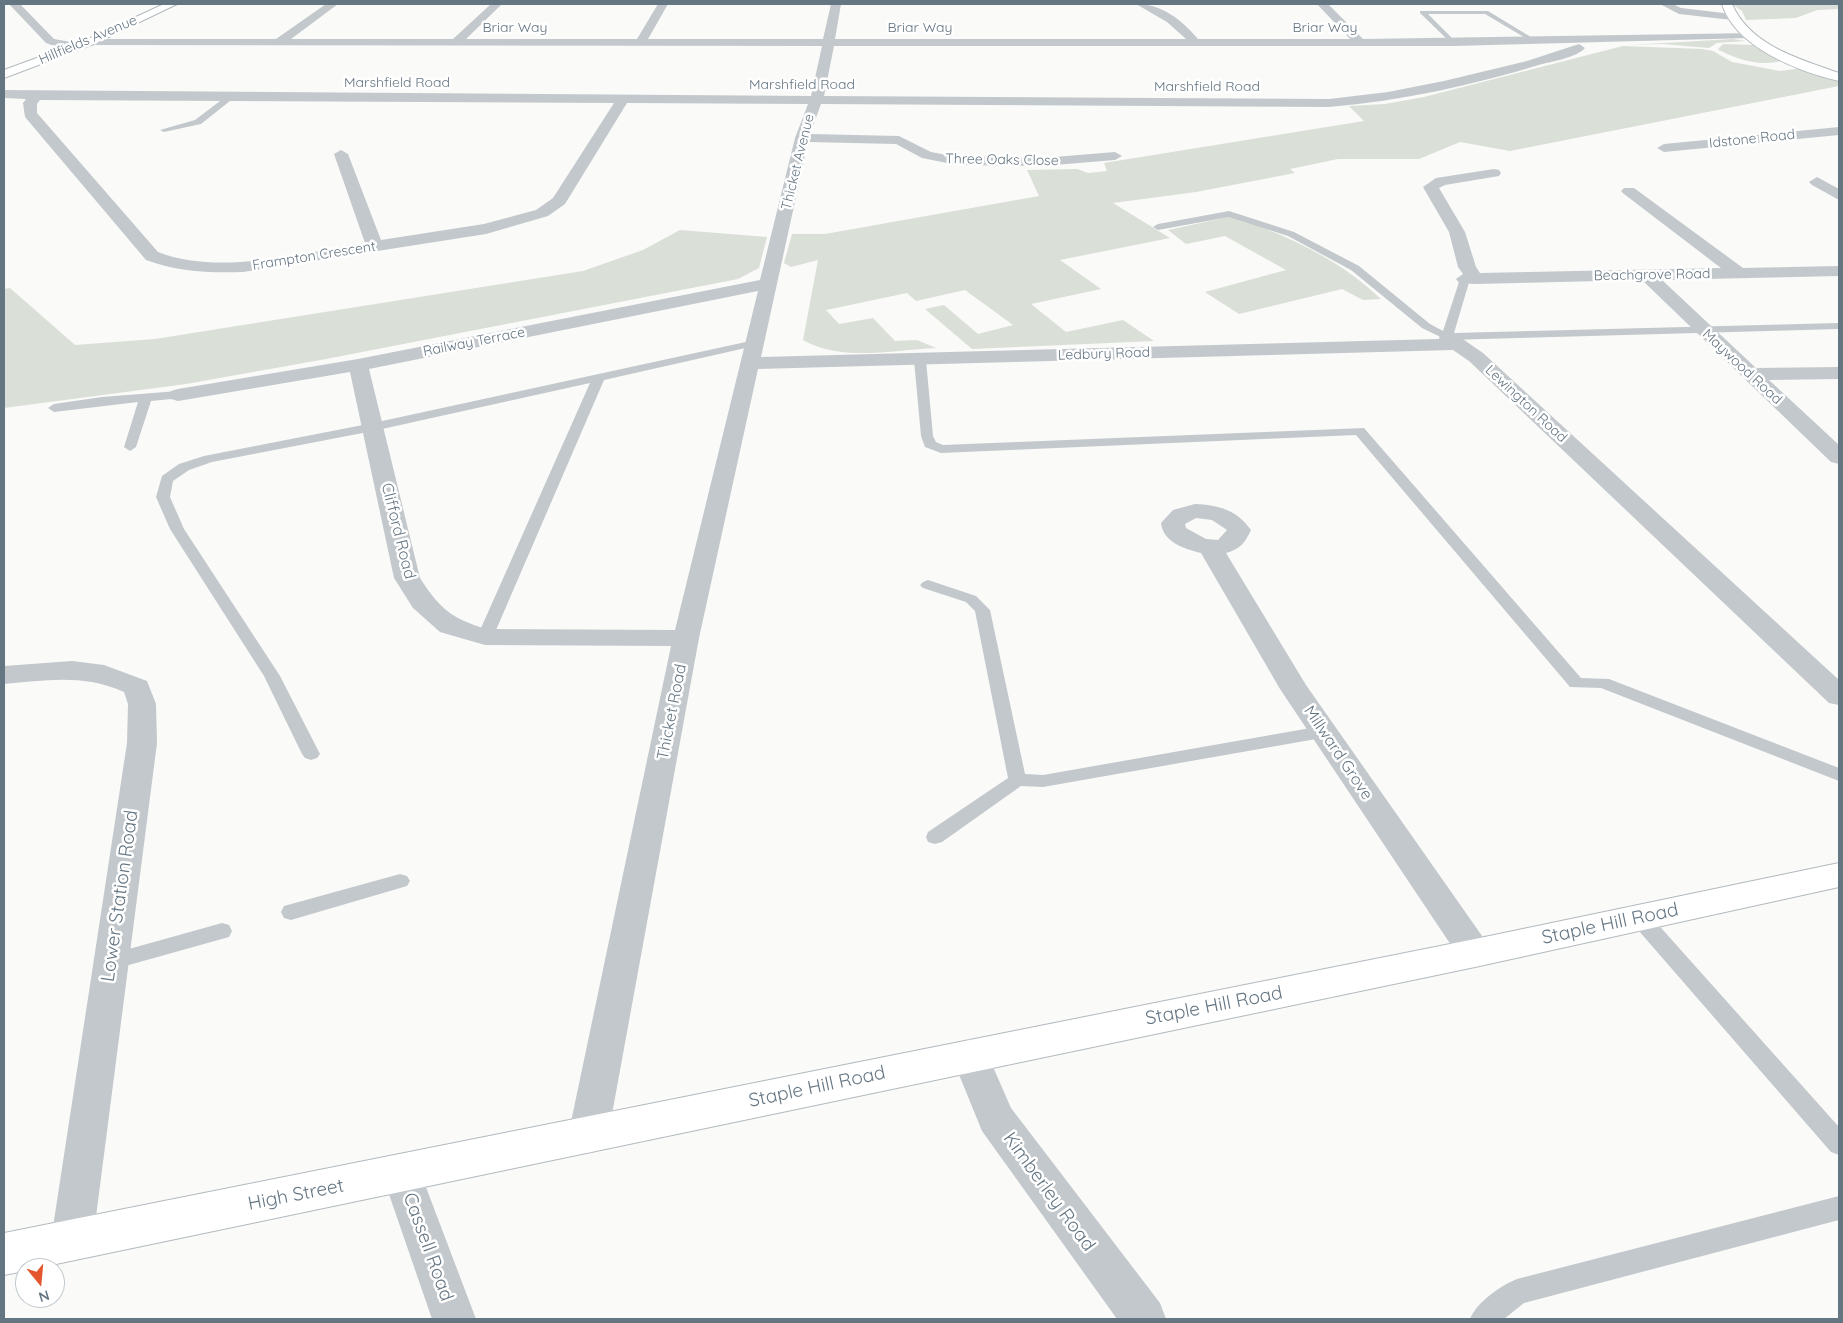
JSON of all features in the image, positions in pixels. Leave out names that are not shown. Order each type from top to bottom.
[{"type":"main road","name":"Hillfields Avenue","points":[[4,74],[90,42],[172,4]]},
{"type":"main road","points":[[1727,4],[1732,16],[1750,35],[1786,60],[1839,77]]},
{"type":"main road","name":"Staple Hill Road","points":[[588,1136],[970,1055],[1475,953],[1839,875]]},
{"type":"main road","name":"High Street","points":[[4,1254],[588,1136]]},
{"type":"street","points":[[14,4],[50,41],[57,44],[78,46]]},
{"type":"street","points":[[279,42],[333,4]]},
{"type":"street","points":[[455,43],[496,4]]},
{"type":"street","points":[[640,43],[663,4]]},
{"type":"street","name":"Thicket Avenue","points":[[770,282],[802,138],[815,100],[836,4]]},
{"type":"street","points":[[1141,4],[1169,18],[1184,29],[1194,42]]},
{"type":"street","points":[[1322,4],[1360,43]]},
{"type":"street","points":[[1665,4],[1679,11],[1732,16]]},
{"type":"street","name":"Briar Way","points":[[90,42],[1454,43],[1588,41],[1750,35]]},
{"type":"street","name":"Marshfield Road","points":[[4,94],[38,96],[1329,103],[1378,100],[1413,93],[1551,59],[1589,44],[1588,41]]},
{"type":"street","name":"Frampton Crescent","points":[[38,96],[30,103],[30,114],[152,256],[170,264],[204,268],[243,267],[486,229],[542,213],[560,201],[623,99]]},
{"type":"street","name":"Idstone Road","points":[[1664,148],[1839,131]]},
{"type":"street","name":"Three Oaks Close","points":[[802,138],[899,140],[927,155],[957,161],[1042,162],[1115,156]]},
{"type":"street","points":[[340,154],[375,247]]},
{"type":"street","points":[[1470,279],[1457,232],[1431,187],[1441,180],[1494,173]]},
{"type":"street","points":[[1817,182],[1839,195]]},
{"type":"street","points":[[1628,191],[1740,274]]},
{"type":"street","name":"Beachgrove Road","points":[[1470,279],[1839,271]]},
{"type":"street","name":"Maywood Road","points":[[1646,276],[1839,458]]},
{"type":"street","name":"Thicket Road","points":[[588,1136],[686,638],[770,282]]},
{"type":"street","name":"Railway Terrace","points":[[178,395],[358,365],[770,282]]},
{"type":"street","name":"Ledbury Road","points":[[753,353],[920,360],[1452,340]]},
{"type":"street","name":"Lewington Road","points":[[1452,340],[1476,357],[1830,677],[1839,696]]},
{"type":"street","name":"Clifford Road","points":[[358,365],[407,578],[422,602],[449,626],[485,637],[686,638]]},
{"type":"street","points":[[1750,374],[1839,373]]},
{"type":"street","name":"Millward Grove","points":[[1210,547],[1294,689],[1322,732],[1475,953]]},
{"type":"street","name":"Lower Station Road","points":[[4,675],[56,669],[98,671],[121,678],[137,687],[142,704],[142,743],[72,1240]]},
{"type":"street","name":"Kimberley Road","points":[[970,1055],[996,1119],[1144,1319]]},
{"type":"street","name":"Cassell Road","points":[[402,1174],[454,1319]]},
{"type":"lane","points":[[1454,43],[1422,12],[1486,12],[1536,42]]},
{"type":"lane","points":[[164,130],[198,122],[231,97]]},
{"type":"lane","name":"Lewington Road","points":[[1158,227],[1228,214],[1291,234],[1355,268],[1426,326],[1452,340]]},
{"type":"lane","points":[[1470,279],[1452,340],[1839,326]]},
{"type":"lane","points":[[311,754],[272,676],[177,529],[163,497],[168,479],[184,467],[201,461],[373,427],[599,377],[753,353]]},
{"type":"lane","points":[[920,360],[927,436],[930,444],[941,449],[1360,431],[1576,683],[1602,683],[1839,775]]},
{"type":"lane","points":[[485,637],[599,377]]},
{"type":"lane","points":[[54,408],[102,401],[178,395]]},
{"type":"lane","points":[[130,447],[145,399]]},
{"type":"lane","points":[[928,586],[971,599],[982,610],[1017,780]]},
{"type":"lane","points":[[935,837],[1017,780],[1043,781],[1322,732]]},
{"type":"lane","points":[[291,912],[400,881]]},
{"type":"lane","points":[[1639,917],[1839,1144]]},
{"type":"lane","points":[[111,962],[222,931]]},
{"type":"lane","points":[[1483,1319],[1517,1292],[1839,1208]]},
{"type":"shaded area","points":[[1732,4],[1839,4],[1839,9],[1817,10],[1796,18],[1746,20],[1742,11]]},
{"type":"shaded area","points":[[1733,39],[1746,41],[1717,43],[1709,48],[1662,44],[1629,45]]},
{"type":"shaded area","points":[[1723,44],[1754,45],[1783,61],[1758,63],[1743,60],[1719,50]]},
{"type":"shaded area","points":[[1623,46],[1713,51],[1732,62],[1780,71],[1803,68],[1839,80],[1839,86],[1510,151],[1460,142],[1419,159],[1338,159],[1290,169],[1295,173],[1196,192],[1113,203],[1170,238],[1060,260],[1101,289],[1031,304],[1066,332],[1123,320],[1154,341],[972,349],[925,309],[944,305],[978,334],[1013,325],[965,290],[916,301],[907,293],[826,310],[839,324],[873,318],[895,341],[917,340],[936,348],[850,353],[818,347],[803,340],[818,260],[791,267],[784,263],[792,234],[825,234],[1039,196],[1027,170],[1077,169],[1088,173],[1107,171],[1104,163],[1364,121],[1349,106],[1385,104],[1424,97]]},
{"type":"shaded area","points":[[1233,216],[1292,240],[1330,260],[1365,284],[1381,299],[1363,300],[1342,289],[1239,314],[1205,292],[1286,270],[1225,236],[1186,244],[1168,230]]},
{"type":"shaded area","points":[[680,230],[767,237],[759,268],[738,279],[326,359],[186,384],[4,408],[4,289],[10,288],[75,345],[155,339],[583,271],[643,250]]}]
